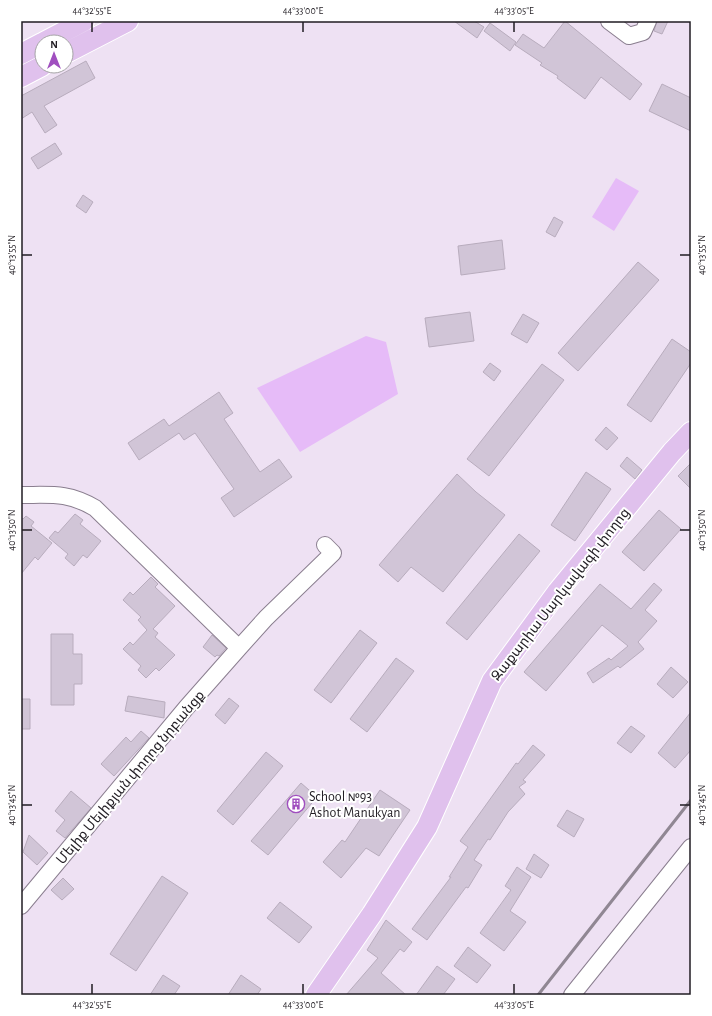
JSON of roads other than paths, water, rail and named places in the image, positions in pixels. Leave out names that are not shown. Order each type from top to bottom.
[{"type":"main road","points":[[59,34],[84,21]]},
{"type":"main road","points":[[74,49],[128,21]]},
{"type":"main road","points":[[21,54],[34,47]]},
{"type":"main road","points":[[21,77],[34,70]]},
{"type":"main road","name":"Զաքարիա Սարկավագի փողոց","points":[[316,995],[372,914],[426,827],[492,681],[563,585],[672,452],[691,432]]},
{"type":"street","points":[[609,21],[629,36],[643,32],[648,21]]},
{"type":"street","points":[[21,495],[69,496],[82,500],[95,508],[239,648]]},
{"type":"street","name":"Մելիք Մելիքյան փողոց նրբանցք","points":[[21,906],[186,708],[239,648],[266,618],[333,553],[325,545]]},
{"type":"street","points":[[572,995],[691,847]]},
{"type":"railway","points":[[538,995],[691,800]]},
{"type":"place","name":"School №93 Ashot Manukyan","points":[[296,804]]}]
